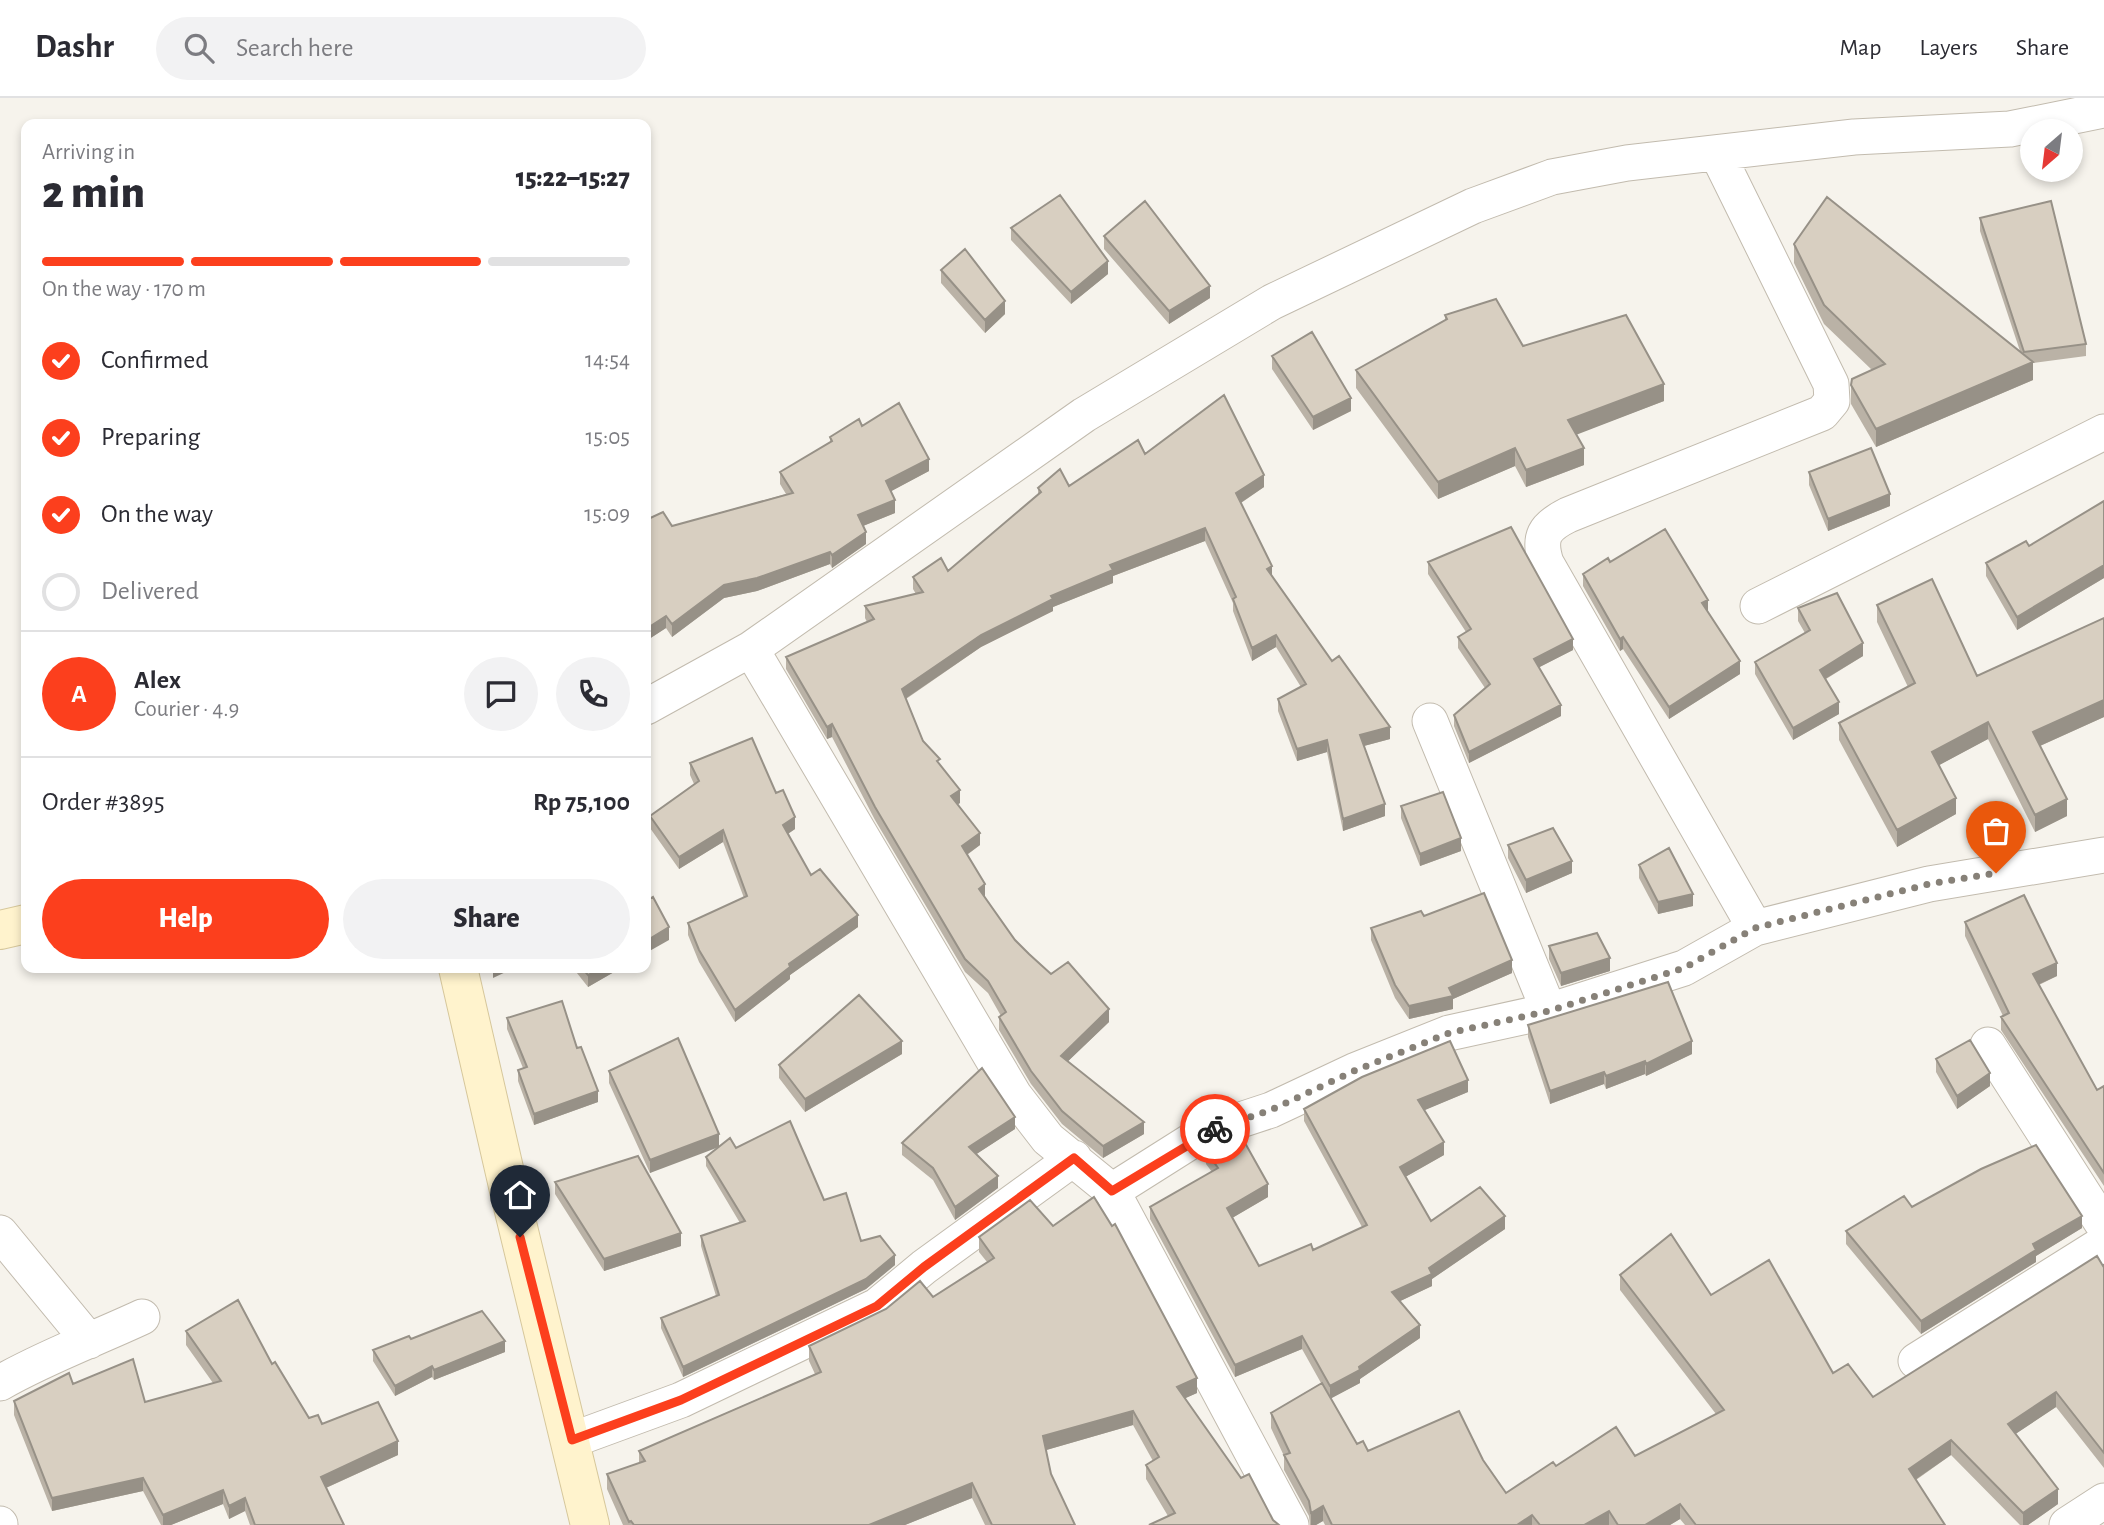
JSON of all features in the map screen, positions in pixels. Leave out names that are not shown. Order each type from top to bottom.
[{"type":"street","points":[[651,704],[751,649],[1084,415],[1272,302],[1473,206],[1552,177],[1627,163],[1854,137],[2010,129],[2104,110]]},
{"type":"street","points":[[1717,153],[1831,384],[1832,401],[1822,413],[1568,515],[1546,529],[1541,543],[1546,563],[1755,928]]},
{"type":"street","points":[[1758,606],[2104,432]]},
{"type":"street","points":[[751,649],[1014,1095],[1048,1139],[1112,1191],[1291,1525]]},
{"type":"street","points":[[1430,721],[1549,1011]]},
{"type":"street","points":[[1112,1191],[1207,1131],[1271,1110],[1354,1071],[1449,1033],[1549,1011],[1684,968],[1755,928],[1929,884],[2104,855]]},
{"type":"street","points":[[0,930],[21,925]]},
{"type":"street","points":[[459,973],[590,1525]]},
{"type":"street","points":[[1988,1045],[2104,1226]]},
{"type":"street","points":[[572,1440],[681,1400],[877,1306],[924,1267],[1074,1158]]},
{"type":"street","points":[[0,1233],[89,1341]]},
{"type":"street","points":[[1916,1361],[1977,1320],[2104,1244]]},
{"type":"street","points":[[0,1383],[36,1362],[142,1317]]},
{"type":"street","points":[[2067,1525],[2104,1501]]},
{"type":"building","points":[[1060,195],[1108,261],[1071,292],[1011,228]]},
{"type":"building","points":[[1827,197],[2033,362],[1876,429],[1851,385],[1852,379],[1885,364],[1824,305],[1794,244]]},
{"type":"building","points":[[1145,201],[1210,286],[1169,311],[1104,236]]},
{"type":"building","points":[[2051,201],[2086,344],[2024,352],[1980,218]]},
{"type":"building","points":[[965,249],[1005,301],[985,320],[941,270]]},
{"type":"building","points":[[1496,299],[1523,346],[1626,315],[1664,384],[1568,420],[1584,448],[1526,470],[1515,448],[1438,482],[1356,370],[1447,319],[1445,315]]},
{"type":"building","points":[[1312,332],[1351,398],[1313,417],[1272,356]]},
{"type":"building","points":[[1224,395],[1264,475],[1236,493],[1272,566],[1267,569],[1332,661],[1339,656],[1390,727],[1360,735],[1385,804],[1343,819],[1327,740],[1297,749],[1278,699],[1306,684],[1276,635],[1252,648],[1233,599],[1236,597],[1205,528],[1110,565],[1113,570],[1051,596],[1053,599],[981,635],[902,689],[923,741],[940,759],[937,761],[960,790],[951,796],[980,833],[962,846],[985,884],[979,889],[1015,940],[1029,954],[1051,974],[1068,962],[1109,1009],[1061,1056],[1144,1122],[1103,1146],[1062,1111],[1031,1071],[999,1017],[1006,1012],[988,981],[965,959],[875,807],[832,724],[827,727],[786,657],[874,619],[865,606],[923,592],[913,577],[941,558],[948,571],[1041,492],[1038,488],[1060,469],[1069,486],[1138,440],[1145,454]]},
{"type":"building","points":[[899,403],[929,459],[886,481],[895,500],[858,515],[866,532],[832,555],[830,552],[757,578],[724,585],[672,624],[666,616],[651,626],[651,518],[663,512],[672,526],[793,493],[780,472],[832,441],[830,437],[859,419],[862,426]]},
{"type":"building","points":[[1871,448],[1890,494],[1828,519],[1809,472]]},
{"type":"building","points":[[2104,501],[2104,565],[2017,617],[1986,563],[2026,541],[2029,546]]},
{"type":"building","points":[[1511,527],[1573,639],[1534,659],[1561,705],[1469,752],[1454,715],[1490,684],[1458,637],[1471,629],[1428,562]]},
{"type":"building","points":[[1665,529],[1708,600],[1702,603],[1740,661],[1669,707],[1623,637],[1620,639],[1583,574],[1608,558],[1610,562]]},
{"type":"building","points":[[1932,579],[1977,676],[2104,618],[2104,700],[2033,732],[2067,799],[2035,815],[1988,722],[1932,752],[1956,798],[1897,830],[1839,723],[1915,683],[1877,605]]},
{"type":"building","points":[[1837,593],[1863,643],[1820,670],[1839,702],[1793,728],[1755,662],[1810,630],[1798,608]]},
{"type":"building","points":[[752,738],[776,793],[783,790],[795,817],[783,825],[811,875],[820,869],[858,915],[789,964],[790,967],[735,1010],[699,950],[688,923],[747,896],[723,830],[679,857],[651,817],[699,781],[690,763]]},
{"type":"building","points":[[1443,792],[1461,838],[1420,854],[1401,806]]},
{"type":"building","points":[[1553,828],[1572,861],[1526,880],[1508,845]]},
{"type":"building","points":[[1669,848],[1693,894],[1658,902],[1639,865]]},
{"type":"building","points":[[1484,893],[1512,960],[1449,988],[1453,996],[1409,1006],[1395,985],[1371,928],[1421,911],[1424,916]]},
{"type":"building","points":[[2024,895],[2057,963],[2033,974],[2097,1090],[2104,1086],[2104,1173],[2001,1017],[2009,1013],[1965,922]]},
{"type":"building","points":[[653,897],[669,927],[651,938]]},
{"type":"building","points":[[1597,933],[1610,958],[1561,973],[1549,946]]},
{"type":"building","points":[[1668,982],[1692,1041],[1646,1064],[1645,1061],[1606,1076],[1604,1072],[1550,1091],[1528,1025]]},
{"type":"building","points":[[859,995],[902,1041],[805,1099],[779,1065]]},
{"type":"building","points":[[562,1001],[577,1048],[581,1047],[598,1091],[534,1114],[518,1070],[527,1067],[507,1018]]},
{"type":"building","points":[[678,1038],[719,1134],[650,1160],[609,1071]]},
{"type":"building","points":[[1970,1040],[1990,1073],[1957,1096],[1936,1059]]},
{"type":"building","points":[[1450,1041],[1468,1080],[1418,1100],[1444,1142],[1400,1167],[1431,1221],[1480,1187],[1505,1216],[1429,1268],[1432,1274],[1392,1292],[1420,1325],[1359,1367],[1360,1370],[1330,1386],[1302,1336],[1235,1365],[1150,1207],[1218,1168],[1206,1151],[1240,1134],[1268,1184],[1227,1208],[1259,1266],[1311,1244],[1313,1250],[1367,1225],[1304,1109],[1362,1077]]},
{"type":"building","points":[[982,1068],[1015,1117],[969,1147],[998,1176],[955,1207],[933,1168],[902,1143]]},
{"type":"building","points":[[790,1121],[824,1200],[846,1193],[861,1241],[880,1236],[895,1255],[866,1279],[683,1367],[661,1318],[719,1295],[701,1236],[745,1221],[706,1157],[730,1138],[736,1148]]},
{"type":"building","points":[[2036,1145],[2082,1216],[2033,1244],[2036,1250],[1921,1321],[1846,1231],[1904,1196],[1912,1207],[1981,1169]]},
{"type":"building","points":[[638,1156],[681,1233],[604,1259],[555,1182]]},
{"type":"building","points":[[1094,1197],[1112,1226],[1115,1224],[1197,1378],[1177,1387],[1241,1478],[1249,1474],[1273,1520],[1279,1525],[1149,1525],[1175,1513],[1146,1465],[1159,1457],[1133,1411],[1043,1436],[1051,1474],[1075,1525],[992,1525],[972,1483],[869,1525],[634,1525],[629,1522],[607,1474],[645,1461],[639,1451],[821,1372],[809,1346],[886,1309],[920,1281],[933,1297],[994,1258],[979,1237],[1030,1200],[1053,1226]]},
{"type":"building","points":[[1671,1234],[1711,1295],[1769,1260],[1833,1373],[1848,1364],[1873,1397],[2097,1256],[2104,1265],[2104,1453],[2056,1392],[2008,1424],[2058,1489],[2023,1513],[1951,1440],[1909,1469],[1945,1525],[1696,1525],[1680,1504],[1645,1525],[1618,1525],[1609,1511],[1584,1525],[1540,1525],[1532,1515],[1517,1525],[1332,1525],[1323,1506],[1311,1513],[1309,1501],[1284,1455],[1290,1453],[1271,1413],[1322,1383],[1357,1444],[1363,1441],[1368,1451],[1459,1411],[1483,1460],[1506,1493],[1553,1462],[1556,1466],[1616,1427],[1635,1456],[1724,1410],[1620,1275]]},
{"type":"building","points":[[238,1300],[272,1364],[275,1362],[309,1418],[318,1415],[322,1424],[378,1402],[398,1441],[321,1477],[344,1525],[255,1525],[245,1498],[229,1506],[223,1490],[163,1515],[143,1478],[52,1498],[14,1401],[69,1373],[73,1384],[133,1359],[145,1402],[221,1381],[186,1331]]},
{"type":"building","points":[[482,1311],[505,1341],[434,1370],[432,1366],[395,1386],[373,1350],[409,1336],[411,1339]]},
{"type":"way so far","points":[[1215,1129],[1271,1110],[1354,1071],[1449,1033],[1549,1011],[1684,968],[1755,928],[1929,884],[1996,873]]},
{"type":"route","points":[[520,1237],[572,1440],[681,1400],[877,1306],[924,1267],[1074,1158],[1112,1191],[1207,1131],[1215,1129]]}]
